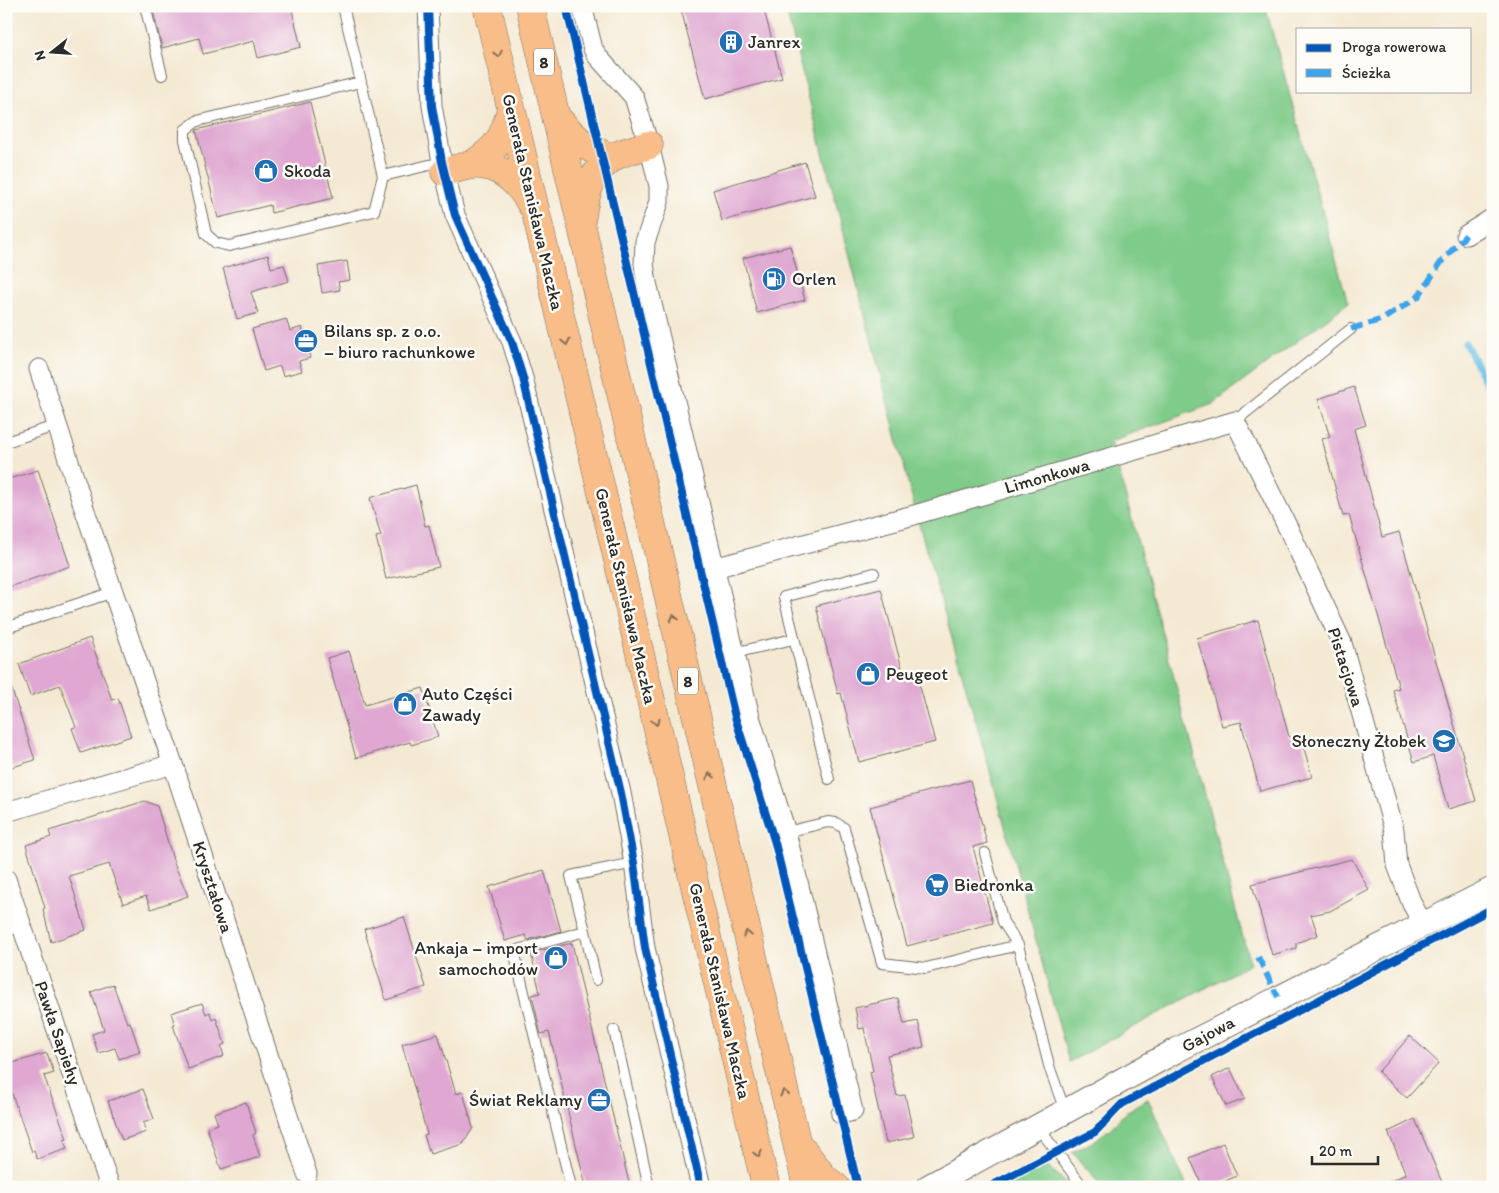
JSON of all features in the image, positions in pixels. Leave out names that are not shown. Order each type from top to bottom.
[{"type":"highway","name":"Generała Stanisława Maczka","points":[[486,6],[766,1187]]},
{"type":"highway","name":"8","points":[[530,6],[807,1187]]},
{"type":"highway","points":[[472,165],[490,152],[505,133],[511,109]]},
{"type":"highway","points":[[557,118],[586,147],[613,157]]},
{"type":"highway","points":[[581,223],[584,198],[591,180],[613,157],[649,145]]},
{"type":"highway","points":[[444,167],[472,165],[494,167],[511,178],[535,210]]},
{"type":"highway","points":[[795,1140],[824,1178],[836,1187]]},
{"type":"street","points":[[428,6],[432,106],[455,215],[512,342],[523,378],[619,784],[634,863],[645,948],[701,1187]]},
{"type":"street","points":[[582,6],[593,49],[634,97],[659,186],[659,202],[645,242],[644,264],[647,283],[750,718],[786,832],[853,1111],[841,1114]]},
{"type":"street","points":[[1466,235],[1493,218]]},
{"type":"street","name":"Kryształowa","points":[[39,368],[307,1174]]},
{"type":"street","name":"Limonkowa","points":[[714,568],[914,515],[1235,421]]},
{"type":"street","name":"Pistacjowa","points":[[1235,421],[1342,643],[1394,830],[1397,865],[1412,904],[1423,924]]},
{"type":"street","points":[[6,812],[172,764]]},
{"type":"street","name":"Pawła Sapiehy","points":[[6,879],[14,928],[104,1185]]},
{"type":"street","name":"Gajowa","points":[[928,1187],[1236,1019],[1493,888]]},
{"type":"lane","points":[[145,6],[162,75]]},
{"type":"lane","points":[[343,6],[361,82],[383,176],[374,211],[228,246],[216,243],[206,234],[185,140],[186,130],[197,121],[361,82]]},
{"type":"lane","points":[[383,176],[444,167]]},
{"type":"lane","name":"Limonkowa","points":[[1235,421],[1351,328]]},
{"type":"lane","points":[[6,442],[58,425]]},
{"type":"lane","points":[[829,779],[784,597],[874,573]]},
{"type":"lane","points":[[6,628],[114,592]]},
{"type":"lane","points":[[734,653],[793,639]]},
{"type":"lane","points":[[786,832],[828,822],[836,823],[844,828],[882,963],[926,968],[1018,945]]},
{"type":"lane","points":[[984,853],[1003,922],[1018,945],[1050,1068],[1065,1111]]},
{"type":"lane","points":[[596,980],[571,876],[634,863]]},
{"type":"lane","points":[[571,1187],[514,951],[584,931]]},
{"type":"lane","points":[[614,1030],[650,1187]]},
{"type":"lane","points":[[1038,1126],[1083,1187]]},
{"type":"green space","points":[[785,6],[1265,6],[1348,303],[1213,404],[1111,441],[1250,964],[1069,1062],[985,753],[920,528]]},
{"type":"green space","points":[[1148,1099],[1187,1187],[1102,1187],[1072,1152],[1093,1142],[1111,1128],[1126,1112]]},
{"type":"green space","points":[[1048,1166],[1070,1187],[1003,1187]]},
{"type":"building","points":[[152,6],[291,6],[301,47],[258,58],[254,41],[203,54],[199,38],[162,48]]},
{"type":"building","name":"Janrex","points":[[680,6],[763,6],[782,78],[705,99]]},
{"type":"building","name":"Skoda","points":[[310,102],[333,198],[271,213],[270,205],[218,218],[196,130]]},
{"type":"building","points":[[805,162],[815,196],[722,221],[713,190]]},
{"type":"building","name":"Orlen","points":[[790,246],[805,300],[757,313],[743,258]]},
{"type":"building","points":[[268,255],[271,268],[284,265],[289,281],[251,292],[258,313],[237,319],[223,268]]},
{"type":"building","points":[[347,261],[350,280],[338,282],[340,290],[322,293],[318,266]]},
{"type":"building","points":[[286,319],[290,331],[302,327],[310,358],[299,361],[302,371],[283,376],[280,366],[264,371],[252,329]]},
{"type":"building","points":[[1354,387],[1366,425],[1354,429],[1382,537],[1399,532],[1476,801],[1448,809],[1433,756],[1414,762],[1393,690],[1399,688],[1349,515],[1343,516],[1322,439],[1330,437],[1318,399]]},
{"type":"building","points":[[38,470],[70,566],[6,588],[6,480]]},
{"type":"building","points":[[416,485],[425,526],[429,525],[439,567],[386,579],[376,537],[381,536],[370,498]]},
{"type":"building","name":"Peugeot","points":[[881,589],[904,676],[916,672],[935,742],[859,762],[841,693],[838,694],[816,606]]},
{"type":"building","points":[[1258,620],[1289,737],[1300,734],[1312,777],[1260,791],[1241,722],[1222,726],[1197,638]]},
{"type":"building","points":[[90,638],[112,700],[118,698],[131,736],[81,753],[72,728],[76,727],[60,685],[30,696],[19,664]]},
{"type":"building","name":"Auto Części Zawady","points":[[349,651],[365,705],[423,688],[438,737],[411,745],[410,742],[356,758],[327,658]]},
{"type":"building","points":[[6,684],[10,684],[35,760],[6,769]]},
{"type":"building","name":"Biedronka","points":[[970,780],[987,843],[973,847],[993,923],[907,946],[870,807]]},
{"type":"building","points":[[145,801],[157,806],[174,863],[188,896],[151,909],[146,896],[123,904],[109,864],[69,876],[86,930],[51,942],[43,909],[45,908],[26,845],[51,837],[49,831]]},
{"type":"building","points":[[1352,859],[1369,890],[1330,911],[1311,915],[1318,935],[1296,943],[1296,948],[1272,955],[1252,884]]},
{"type":"building","points":[[544,870],[561,931],[528,940],[526,935],[505,941],[489,887]]},
{"type":"building","points":[[404,917],[426,987],[386,1000],[364,929]]},
{"type":"building","points":[[572,943],[630,1187],[586,1187],[549,1032],[541,1034],[532,995],[540,993],[531,953]]},
{"type":"building","points":[[113,984],[127,1023],[130,1022],[140,1052],[119,1059],[115,1048],[98,1053],[92,1034],[104,1030],[91,992]]},
{"type":"building","points":[[898,998],[904,1024],[918,1021],[924,1047],[887,1055],[897,1096],[905,1095],[914,1137],[886,1143],[870,1072],[873,1071],[864,1028],[859,1029],[855,1008]]},
{"type":"building","points":[[202,1003],[206,1014],[210,1012],[212,1020],[216,1018],[225,1044],[221,1046],[224,1056],[188,1069],[173,1025],[175,1024],[171,1013]]},
{"type":"building","points":[[438,1034],[456,1094],[463,1092],[473,1128],[463,1144],[430,1154],[424,1135],[427,1134],[402,1044]]},
{"type":"building","points":[[1410,1036],[1439,1063],[1407,1098],[1378,1072]]},
{"type":"building","points":[[47,1053],[54,1073],[44,1076],[67,1139],[64,1140],[67,1149],[37,1159],[34,1151],[32,1152],[11,1091],[6,1092],[6,1065]]},
{"type":"building","points":[[1230,1068],[1245,1099],[1226,1106],[1212,1077]]},
{"type":"building","points":[[143,1089],[154,1119],[143,1123],[146,1132],[122,1140],[108,1101]]},
{"type":"building","points":[[246,1102],[256,1133],[253,1135],[260,1157],[221,1169],[207,1128],[218,1124],[214,1113]]},
{"type":"building","points":[[1415,1119],[1444,1187],[1378,1187],[1406,1174],[1388,1132]]},
{"type":"building","points":[[1223,1143],[1237,1176],[1212,1187],[1203,1187],[1190,1158]]},
{"type":"waterway","points":[[1465,343],[1493,396]]},
{"type":"marked path","points":[[1351,329],[1383,319],[1418,297],[1442,261],[1466,235]]},
{"type":"marked path","points":[[1258,957],[1278,997]]},
{"type":"cycle path","points":[[428,6],[432,106],[442,162],[455,215],[512,342],[523,378],[621,793],[634,863],[645,948],[701,1187]]},
{"type":"cycle path","points":[[566,6],[735,717],[775,843],[858,1187]]},
{"type":"cycle path","points":[[989,1187],[1095,1132],[1122,1104],[1493,908]]},
{"type":"place","name":"Janrex","points":[[731,42]]},
{"type":"place","name":"Skoda","points":[[266,171]]},
{"type":"place","name":"Orlen","points":[[774,279]]},
{"type":"place","name":"Bilans sp. z o.o. – biuro rachunkowe","points":[[306,341]]},
{"type":"place","name":"Peugeot","points":[[868,674]]},
{"type":"place","name":"Auto Części Zawady","points":[[405,704]]},
{"type":"place","name":"Słoneczny Żłobek","points":[[1444,741]]},
{"type":"place","name":"Biedronka","points":[[937,885]]},
{"type":"place","name":"Ankaja – import samochodów","points":[[556,958]]},
{"type":"place","name":"Świat Reklamy","points":[[599,1100]]}]
